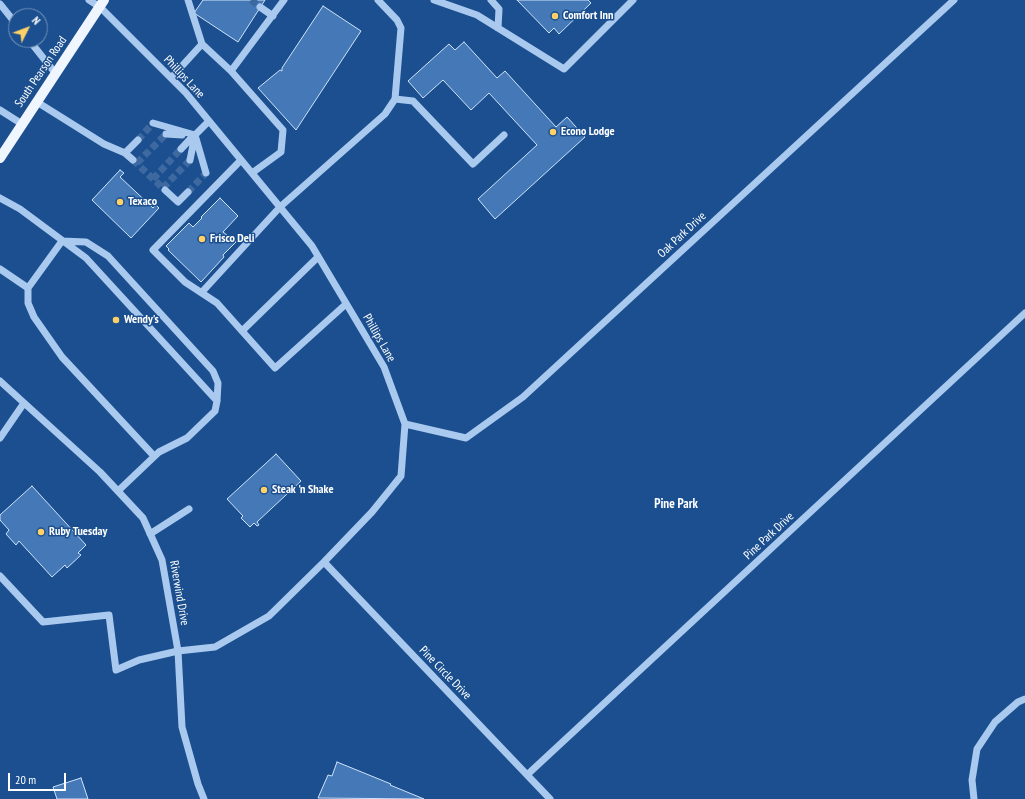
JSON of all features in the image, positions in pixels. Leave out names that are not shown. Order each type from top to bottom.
[{"type":"main road","name":"South Pearson Road","points":[[0,158],[102,4]]},
{"type":"street","name":"Phillips Lane","points":[[0,576],[43,622],[109,615],[116,670],[139,660],[178,651],[215,647],[269,616],[372,512],[401,476],[405,424],[384,367],[312,246],[186,92],[102,4],[89,0]]},
{"type":"street","points":[[188,0],[202,44],[231,71],[283,130],[281,152],[252,173]]},
{"type":"street","points":[[231,71],[284,0]]},
{"type":"street","points":[[202,292],[280,207],[385,114],[395,100],[401,28],[397,20],[378,0]]},
{"type":"street","points":[[434,0],[477,15],[564,69],[633,0]]},
{"type":"street","points":[[492,0],[500,9],[498,28]]},
{"type":"street","name":"Oak Park Drive","points":[[405,424],[466,438],[523,397],[954,0]]},
{"type":"street","points":[[0,4],[8,14]]},
{"type":"street","points":[[260,7],[273,16]]},
{"type":"street","points":[[171,78],[202,44]]},
{"type":"street","points":[[35,48],[56,74]]},
{"type":"street","points":[[395,100],[413,101],[473,164],[504,135]]},
{"type":"street","points":[[37,102],[104,144],[125,153],[133,160]]},
{"type":"street","points":[[0,110],[22,124]]},
{"type":"street","points":[[181,149],[209,121]]},
{"type":"street","points":[[153,123],[195,135]]},
{"type":"street","points":[[166,134],[195,135]]},
{"type":"street","points":[[190,160],[195,135]]},
{"type":"street","points":[[195,135],[206,173]]},
{"type":"street","points":[[125,153],[138,140]]},
{"type":"street","points":[[241,160],[152,250],[185,282],[217,303],[275,368],[346,304]]},
{"type":"street","points":[[165,190],[178,202],[188,192]]},
{"type":"street","points":[[0,198],[20,209],[86,258],[217,401]]},
{"type":"street","points":[[62,241],[28,288],[28,303],[34,317],[62,357],[154,456]]},
{"type":"street","points":[[62,241],[86,242],[108,256],[213,371],[218,383],[215,411],[186,438],[154,456],[118,491]]},
{"type":"street","points":[[242,331],[318,257]]},
{"type":"street","points":[[0,269],[28,288]]},
{"type":"street","name":"Pine Park Drive","points":[[528,774],[1025,313]]},
{"type":"street","name":"Riverwind Drive","points":[[0,381],[100,472],[143,518],[162,560],[178,651],[182,727],[198,784],[204,799]]},
{"type":"street","points":[[0,438],[24,403]]},
{"type":"street","points":[[150,534],[189,509]]},
{"type":"street","name":"Pine Circle Drive","points":[[324,562],[528,774],[550,799]]},
{"type":"street","points":[[974,799],[972,780],[977,749],[995,722],[1018,702],[1025,699]]},
{"type":"building","points":[[203,0],[265,0],[238,42],[194,13]]},
{"type":"building","name":"Comfort Inn","points":[[517,0],[588,0],[591,3],[559,34],[554,28],[549,33]]},
{"type":"building","points":[[323,6],[361,31],[296,130],[258,88],[280,70],[282,71],[282,68]]},
{"type":"building","name":"Econo Lodge","points":[[464,42],[497,78],[505,71],[556,127],[567,117],[585,137],[495,219],[478,199],[537,145],[489,93],[471,110],[443,80],[423,98],[408,81],[449,44],[455,50]]},
{"type":"building","name":"Texaco","points":[[120,170],[124,173],[120,177],[153,208],[156,205],[159,208],[131,238],[92,200]]},
{"type":"building","name":"Frisco Deli","points":[[220,198],[238,216],[223,232],[236,242],[223,255],[224,257],[201,282],[168,250],[169,249],[166,246],[189,223],[193,227]]},
{"type":"building","name":"Steak 'n Shake","points":[[276,454],[301,481],[257,522],[259,525],[257,526],[254,523],[250,527],[241,518],[243,516],[227,499]]},
{"type":"building","name":"Ruby Tuesday","points":[[32,486],[86,545],[78,553],[81,555],[67,568],[65,565],[52,577],[19,541],[16,545],[6,534],[9,530],[0,520],[0,515]]},
{"type":"building","points":[[337,762],[424,799],[318,798],[328,775],[332,776]]},
{"type":"building","points":[[81,778],[88,799],[57,799],[53,787]]},
{"type":"tunnel","points":[[251,0],[260,7]]},
{"type":"tunnel","points":[[138,140],[153,123]]},
{"type":"tunnel","points":[[137,163],[166,134]]},
{"type":"tunnel","points":[[153,179],[181,149]]},
{"type":"tunnel","points":[[133,160],[165,190]]},
{"type":"tunnel","points":[[163,188],[190,160]]},
{"type":"tunnel","points":[[188,192],[206,173]]},
{"type":"place","name":"Comfort Inn","points":[[555,16]]},
{"type":"place","name":"Econo Lodge","points":[[553,132]]},
{"type":"place","name":"Texaco","points":[[120,202]]},
{"type":"place","name":"Frisco Deli","points":[[202,239]]},
{"type":"place","name":"Wendy's","points":[[116,320]]},
{"type":"place","name":"Steak 'n Shake","points":[[264,490]]},
{"type":"place","name":"Ruby Tuesday","points":[[41,532]]},
{"type":"district","name":"Pine Park","points":[[676,504]]}]
